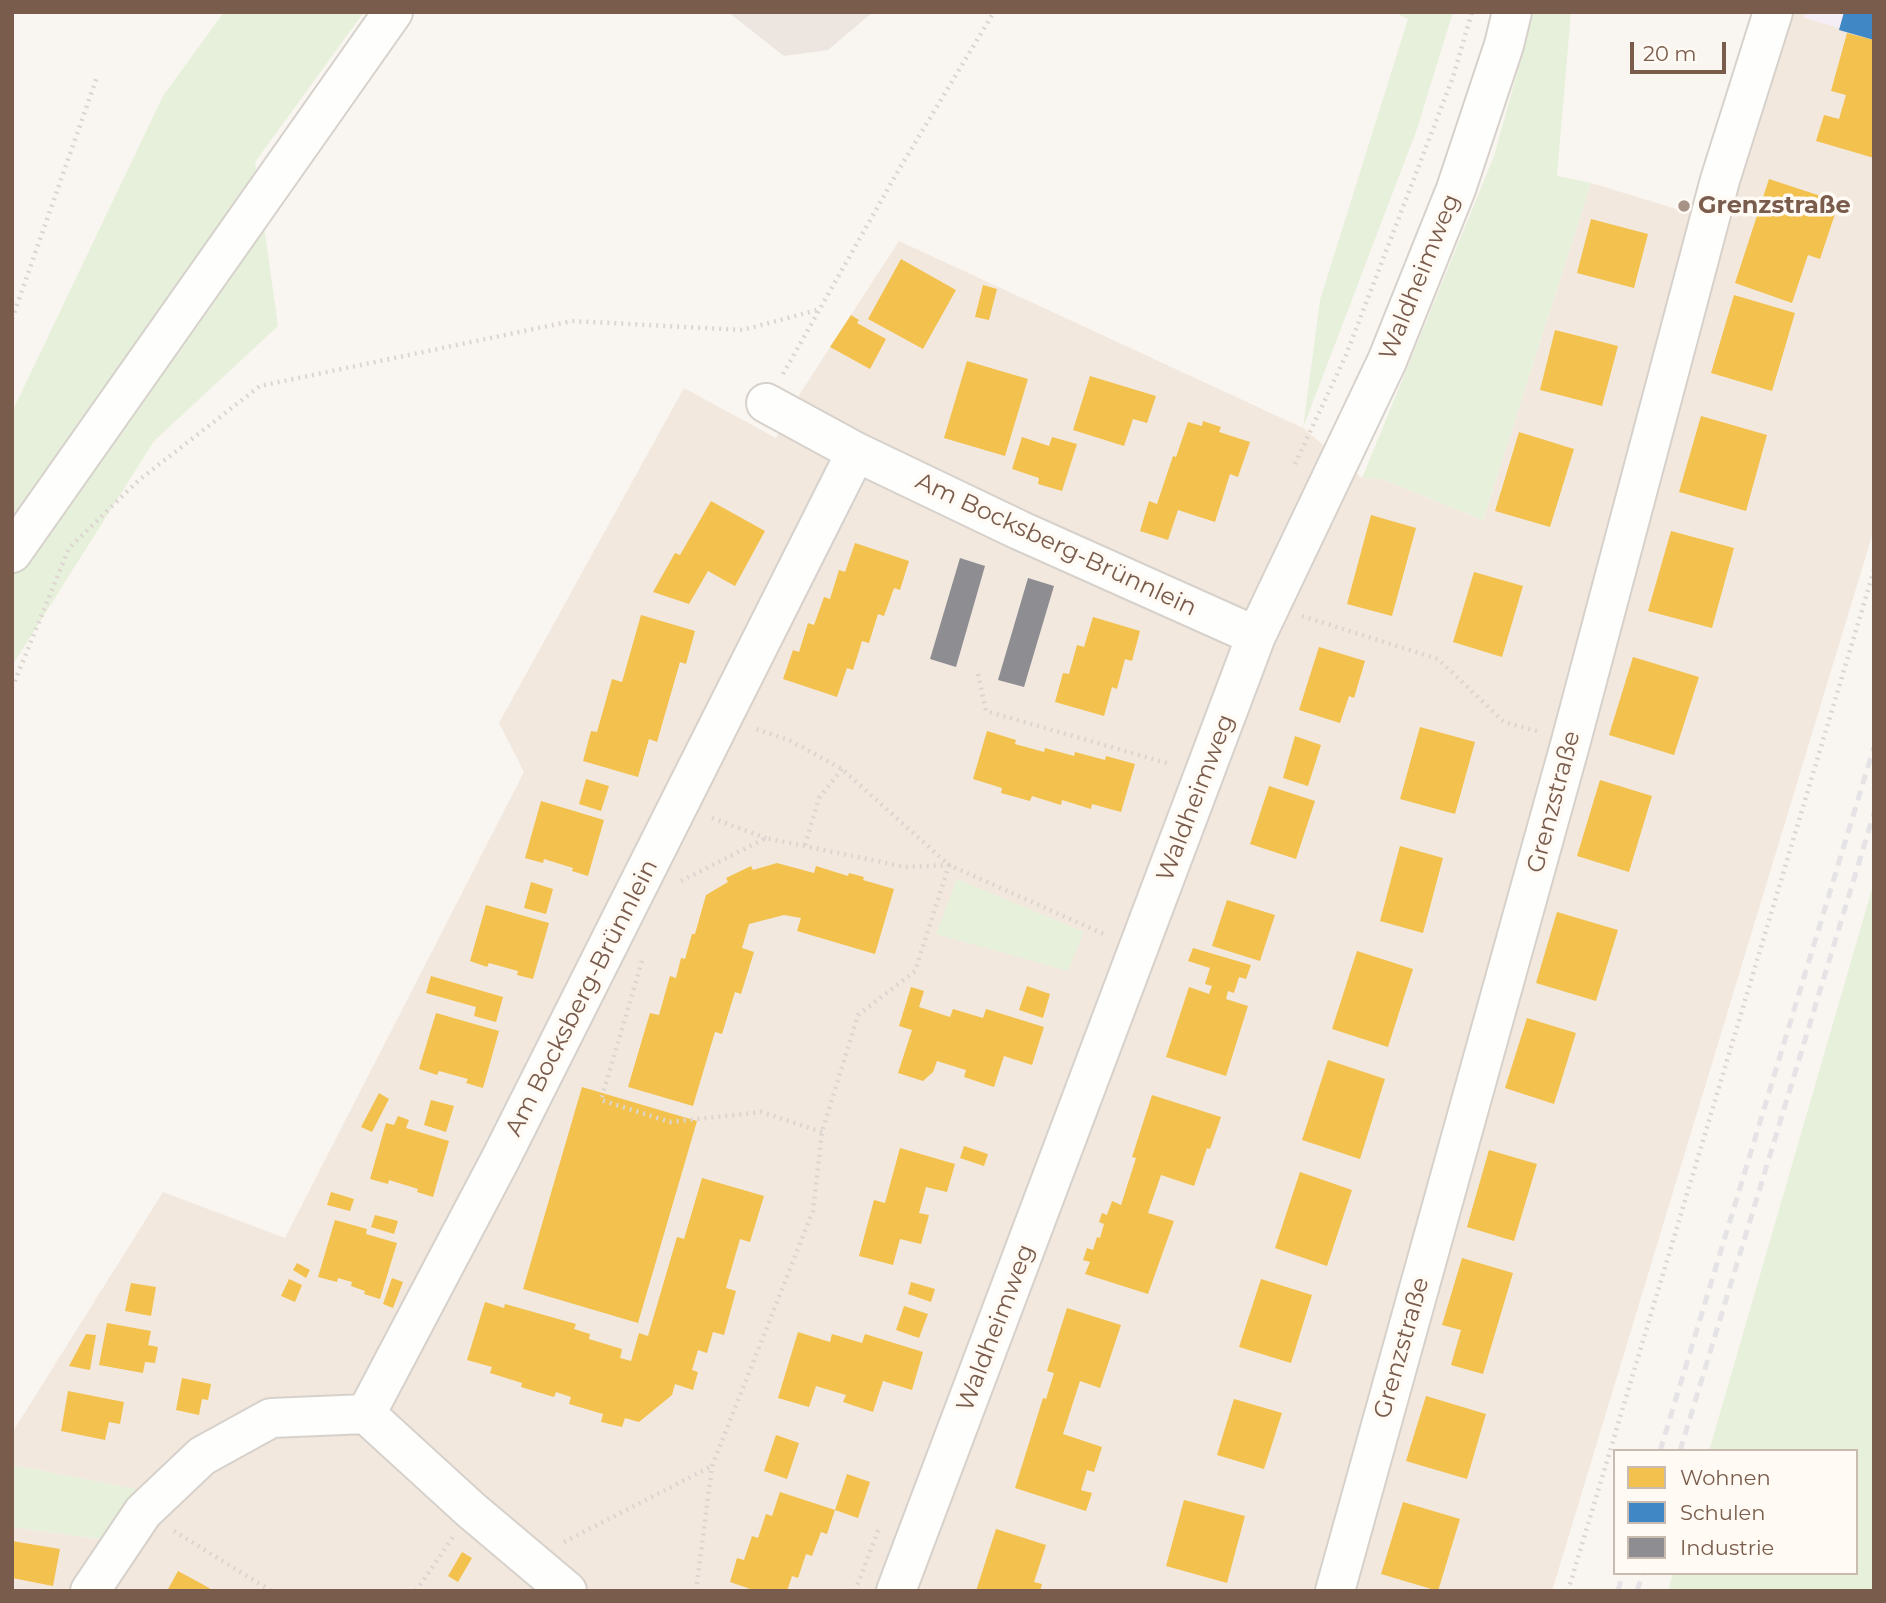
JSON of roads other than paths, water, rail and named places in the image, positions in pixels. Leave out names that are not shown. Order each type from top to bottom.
[{"type":"street","points":[[12,553],[393,12]]},
{"type":"street","name":"Waldheimweg","points":[[896,1591],[1264,621],[1387,361],[1456,189],[1504,45],[1512,12]]},
{"type":"street","name":"Grenzstraße","points":[[1335,1591],[1571,741],[1720,180],[1773,12]]},
{"type":"street","name":"Am Bocksberg-Brünnlein","points":[[766,403],[856,452],[1019,530],[1264,621]]},
{"type":"street","name":"Am Bocksberg-Brünnlein","points":[[366,1414],[500,1158],[856,452]]},
{"type":"street","points":[[90,1591],[143,1512],[202,1456],[271,1418],[366,1414],[471,1510],[567,1591]]},
{"type":"railway","points":[[1661,1449],[1874,747]]},
{"type":"railway","points":[[1681,1449],[1874,813]]},
{"type":"railway","points":[[1618,1591],[1622,1575]]},
{"type":"railway","points":[[1637,1591],[1642,1575]]},
{"type":"place","name":"Grenzstraße","points":[[1684,206]]}]
